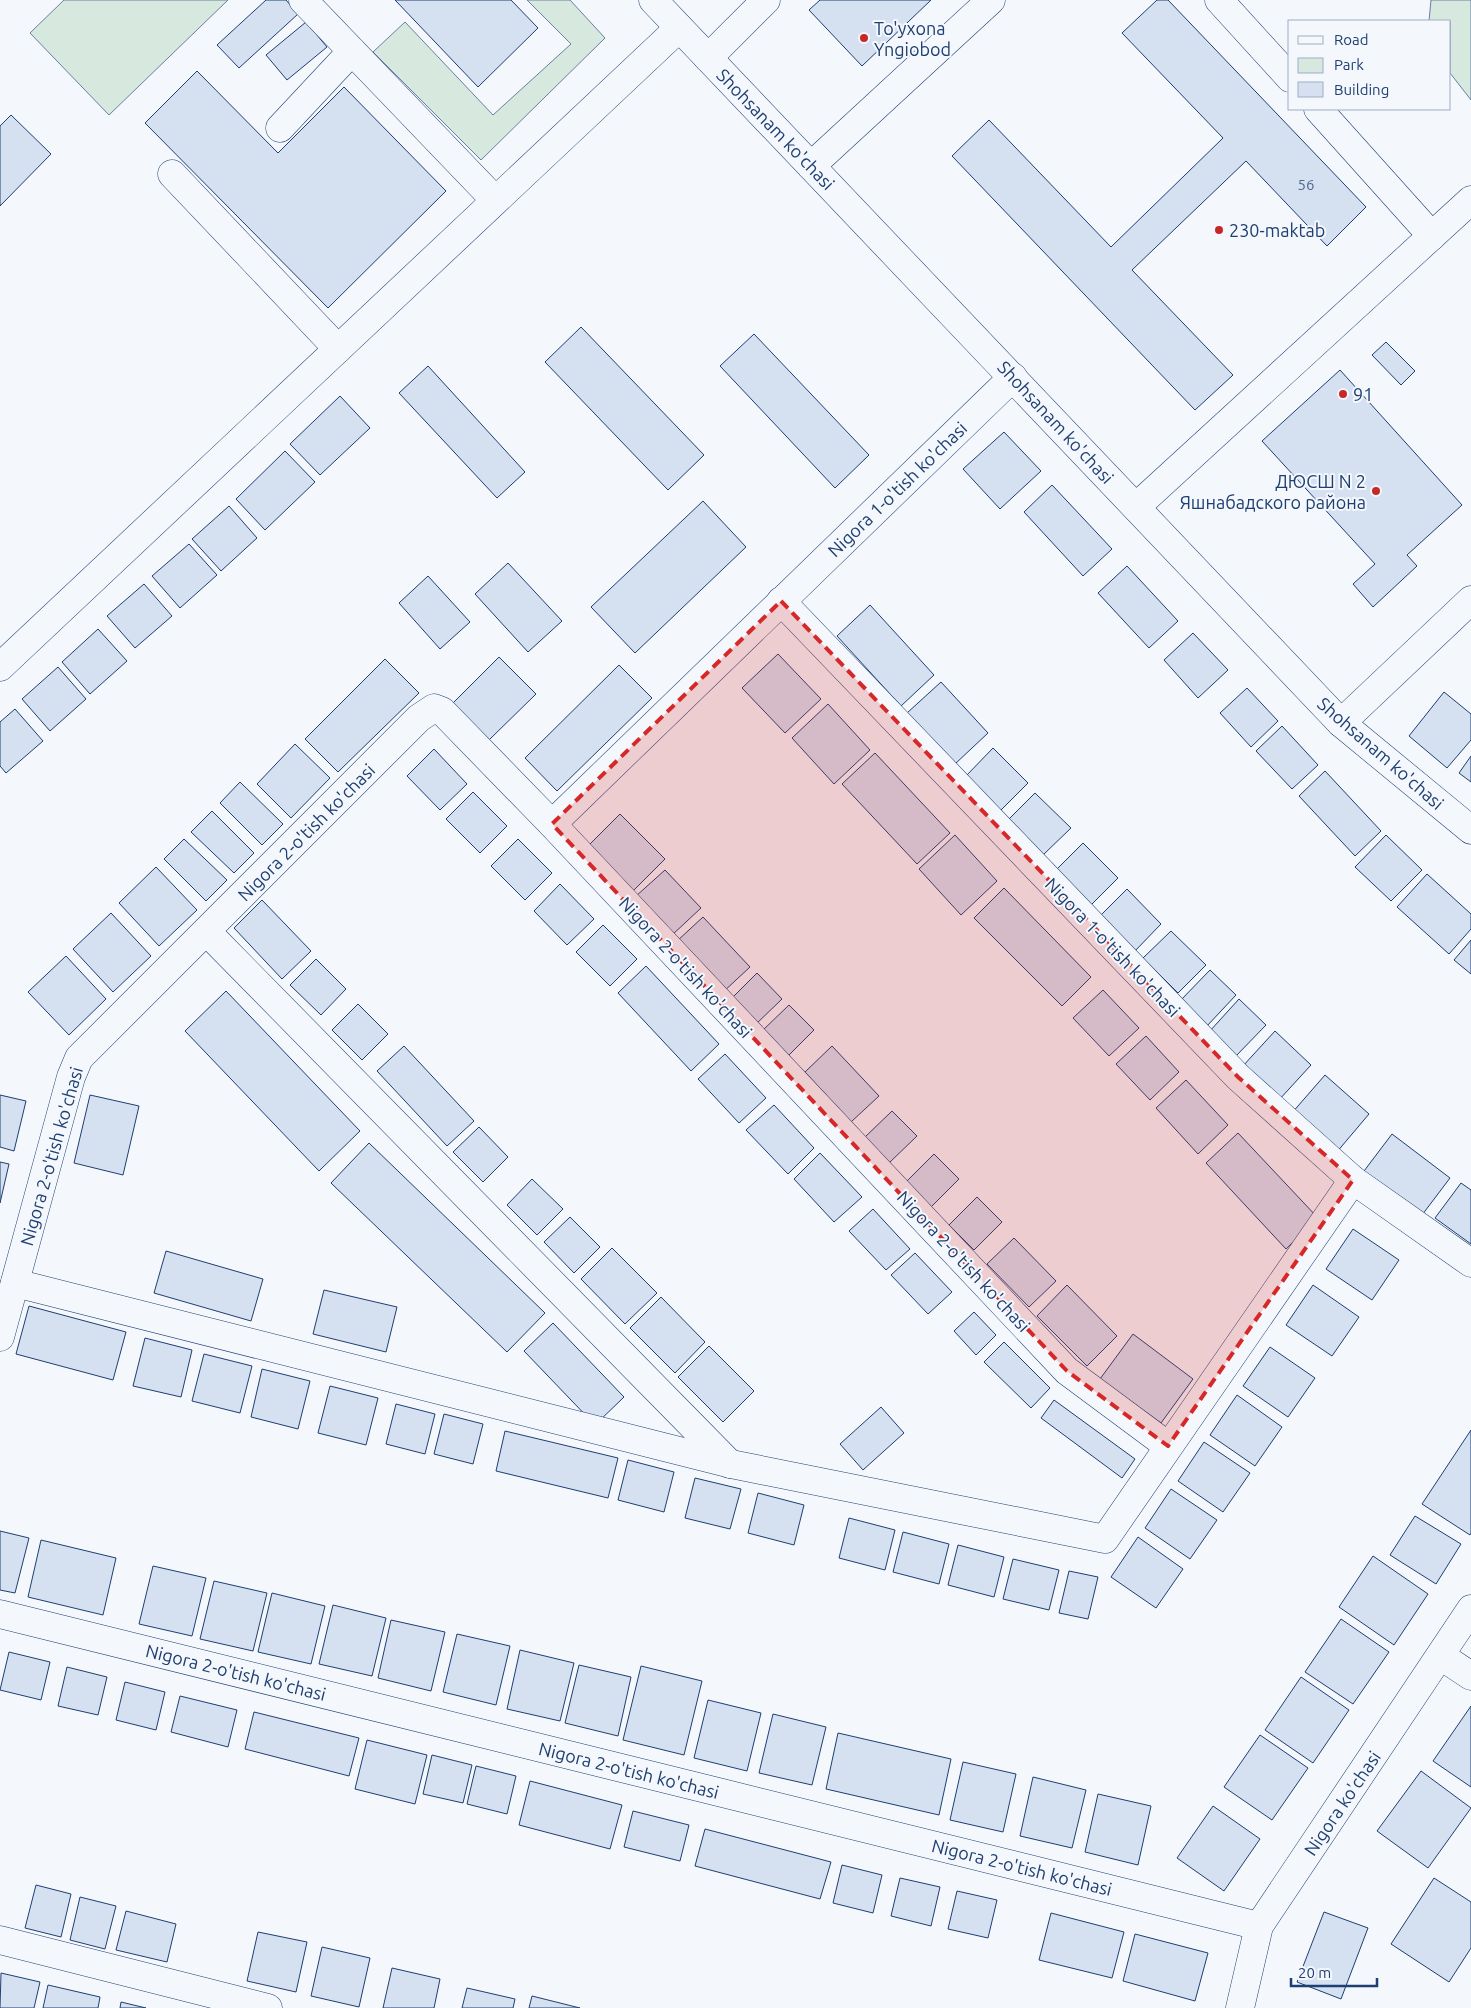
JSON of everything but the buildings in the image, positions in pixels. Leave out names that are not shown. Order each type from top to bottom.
[{"type":"street","points":[[303,0],[496,200]]},
{"type":"street","name":"Shohsanam ko'chasi","points":[[653,0],[1341,723],[1471,830]]},
{"type":"street","points":[[708,58],[766,0]]},
{"type":"street","points":[[811,166],[990,0]]},
{"type":"street","points":[[1220,0],[1288,76]]},
{"type":"street","points":[[0,667],[679,28]]},
{"type":"street","points":[[280,128],[352,51]]},
{"type":"street","points":[[1319,110],[1432,236]]},
{"type":"street","points":[[172,174],[338,349]]},
{"type":"street","points":[[1136,507],[1471,200]]},
{"type":"street","name":"Nigora 1-o'tish ko'chasi","points":[[552,824],[1013,377]]},
{"type":"street","points":[[1341,723],[1471,600]]},
{"type":"street","name":"Nigora 1-o'tish ko'chasi","points":[[781,601],[1238,1077],[1353,1180],[1471,1263]]},
{"type":"street","name":"Nigora 2-o'tish ko'chasi","points":[[0,1337],[74,1066],[79,1058],[419,718],[434,708],[442,711],[552,824],[1067,1371],[1168,1446]]},
{"type":"street","points":[[207,932],[731,1464]]},
{"type":"street","points":[[15,1283],[731,1464],[1106,1539],[1168,1446],[1353,1180]]},
{"type":"street","name":"Nigora ko'chasi","points":[[1240,2008],[1259,1926],[1471,1609]]},
{"type":"street","name":"Nigora 2-o'tish ko'chasi","points":[[0,1614],[1259,1926]]},
{"type":"street","points":[[1441,1656],[1471,1676]]},
{"type":"street","points":[[0,1940],[268,2008]]},
{"type":"highlighted area","points":[[781,601],[1238,1077],[1353,1180],[1168,1446],[1067,1371],[552,824]]},
{"type":"green space","points":[[64,0],[228,0],[109,115],[30,33]]},
{"type":"green space","points":[[527,0],[570,0],[605,38],[481,160],[373,52],[405,22],[493,115],[571,44]]},
{"type":"green space","points":[[1431,0],[1471,0],[1471,100],[1451,74],[1451,20],[1429,20]]},
{"type":"place","name":"To'yxona Yngiobod","points":[[864,38]]},
{"type":"place","name":"230-maktab","points":[[1219,230]]},
{"type":"place","name":"91","points":[[1343,394]]},
{"type":"place","name":"ДЮСШ N 2 Яшнабадского района","points":[[1376,491]]}]
